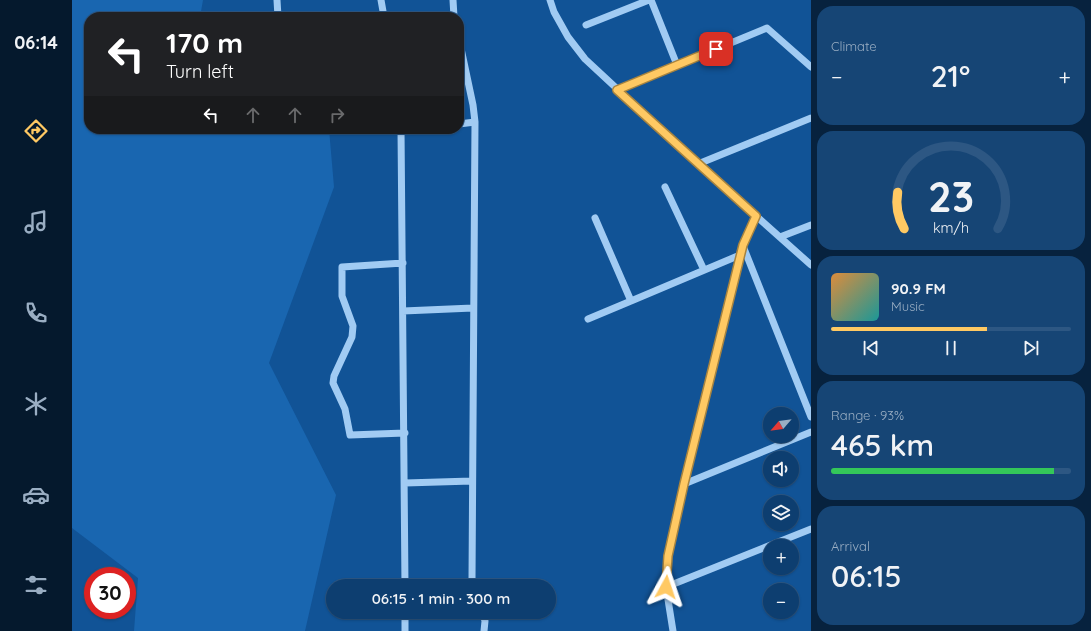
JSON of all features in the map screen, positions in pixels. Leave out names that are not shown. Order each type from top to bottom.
[{"type":"street","points":[[277,0],[278,12]]},
{"type":"street","points":[[381,0],[383,12]]},
{"type":"street","points":[[453,0],[454,12]]},
{"type":"street","points":[[550,0],[554,12],[568,37],[585,59],[698,164],[811,265]]},
{"type":"street","points":[[586,25],[650,0],[677,66]]},
{"type":"street","points":[[617,90],[767,28],[811,67]]},
{"type":"street","points":[[464,62],[475,122],[472,579]]},
{"type":"street","points":[[698,164],[811,118]]},
{"type":"street","points":[[464,123],[475,122]]},
{"type":"street","points":[[401,134],[405,433],[405,579]]},
{"type":"street","points":[[665,187],[704,270]]},
{"type":"street","points":[[673,631],[666,587],[668,556],[740,255],[756,216]]},
{"type":"street","points":[[594,218],[631,301]]},
{"type":"street","points":[[780,237],[811,225]]},
{"type":"street","points":[[743,245],[811,417]]},
{"type":"street","points":[[588,319],[740,255]]},
{"type":"street","points":[[403,263],[342,267],[342,296],[353,326],[352,337],[334,376],[333,382],[345,409],[350,435],[405,433]]},
{"type":"street","points":[[403,311],[473,308]]},
{"type":"street","points":[[684,484],[811,432]]},
{"type":"street","points":[[405,483],[472,481]]},
{"type":"street","points":[[666,587],[811,529]]},
{"type":"street","points":[[405,619],[405,631]]},
{"type":"street","points":[[484,619],[484,631]]},
{"type":"shaded area","points":[[72,0],[203,0],[201,12],[84,12],[84,134],[329,134],[334,187],[269,363],[336,495],[305,631],[134,631],[138,578],[136,576],[136,567],[123,567],[72,528]]},
{"type":"route","points":[[666,587],[668,556],[684,484],[743,245],[756,216],[617,90],[716,49]]}]
